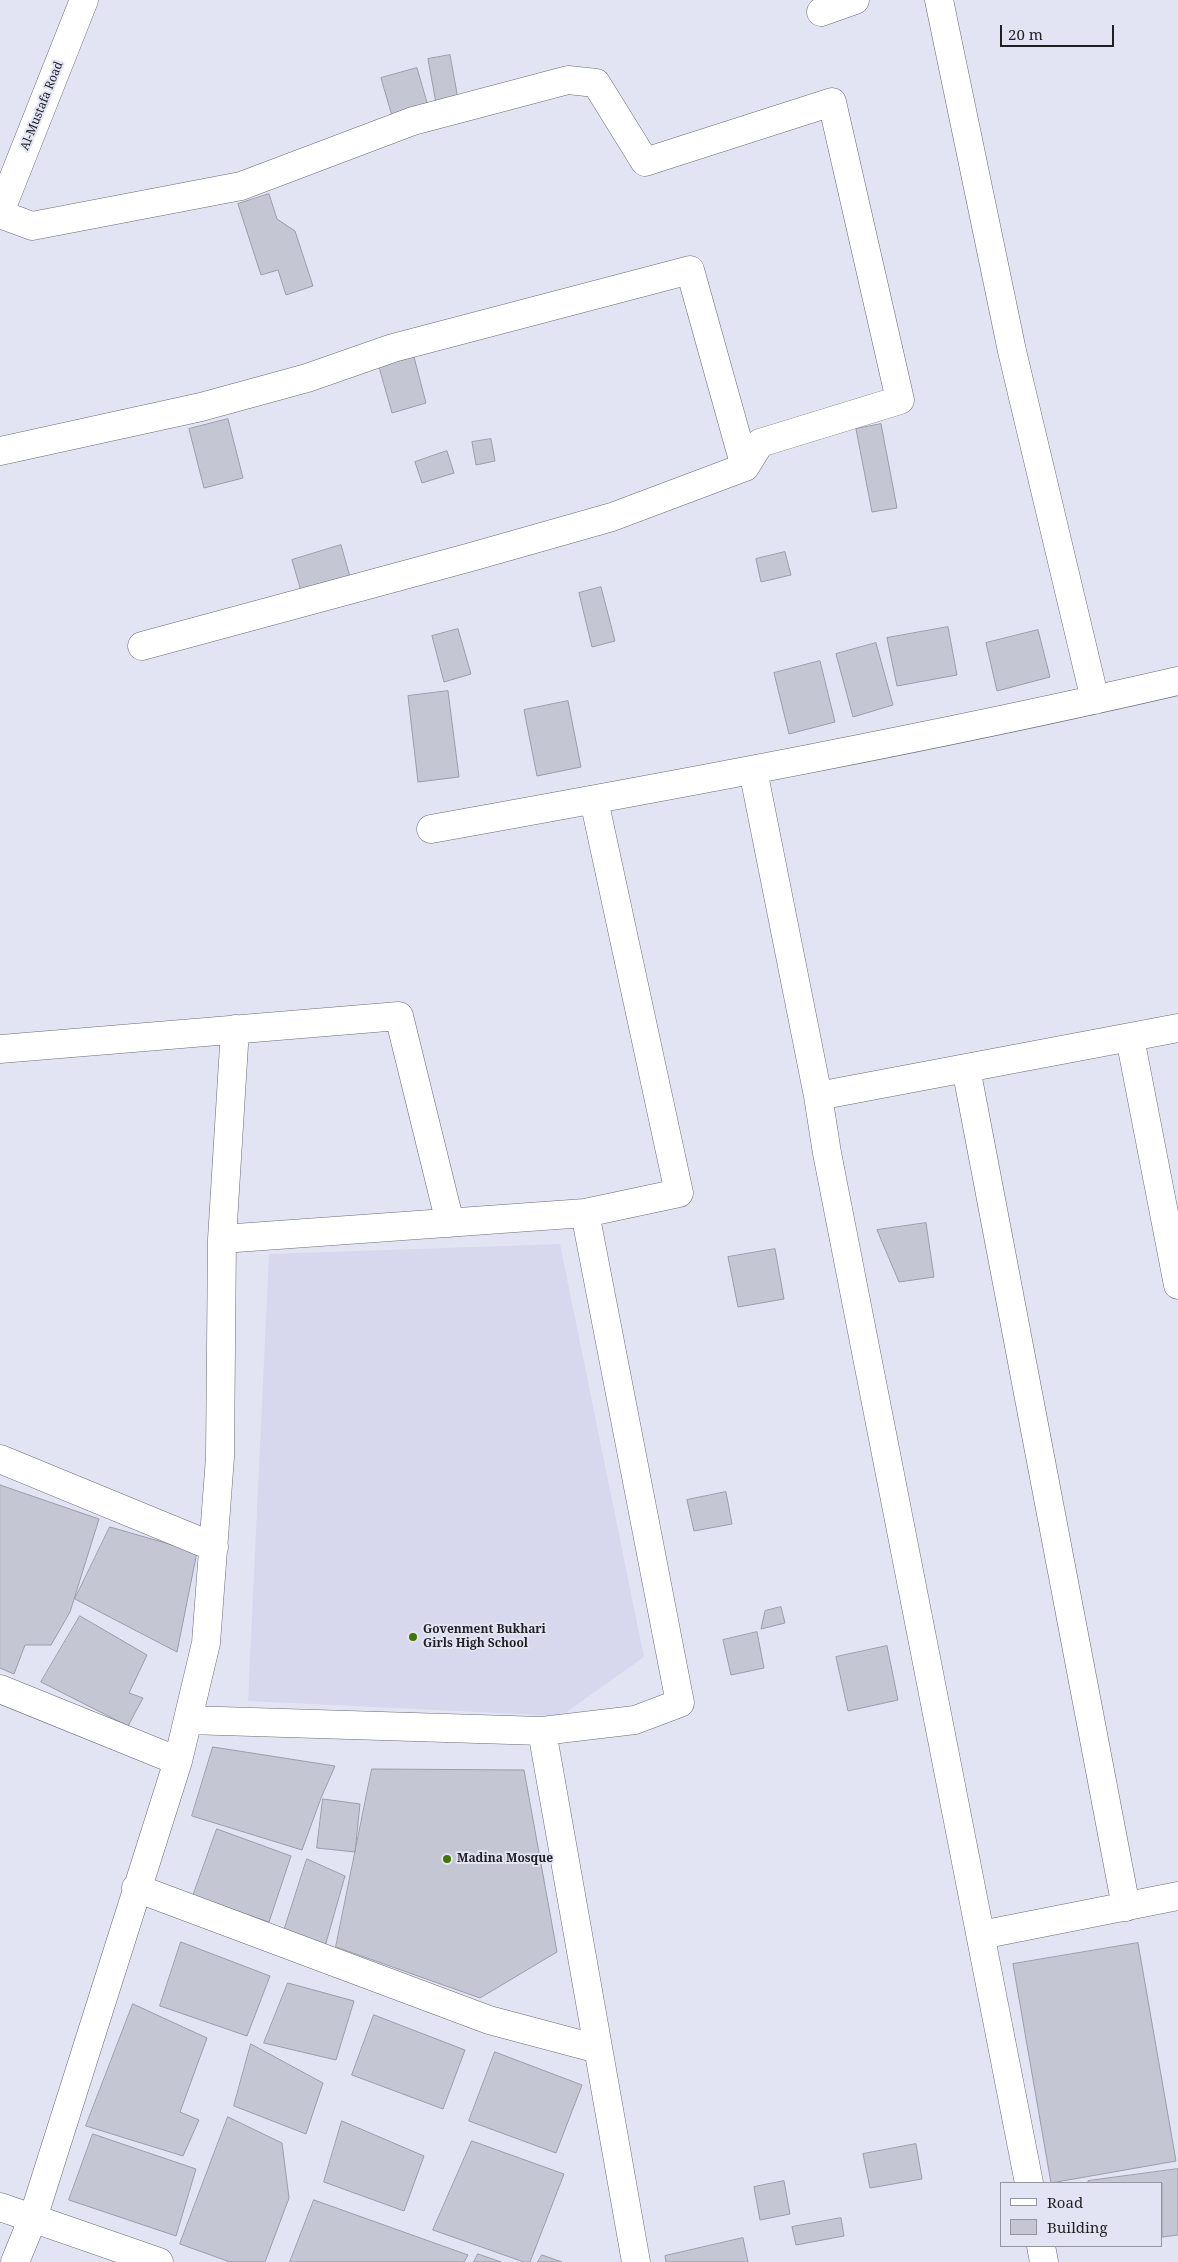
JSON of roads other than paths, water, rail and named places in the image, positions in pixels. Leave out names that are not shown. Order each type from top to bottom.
[{"type":"street","name":"Al-Mustafa Road","points":[[0,213],[84,0]]},
{"type":"street","points":[[822,12],[855,0]]},
{"type":"street","points":[[939,0],[1012,351],[1095,700]]},
{"type":"street","points":[[0,213],[32,226],[241,186],[414,121],[568,80],[596,82],[645,162],[832,102],[900,400],[760,443],[745,467],[602,520],[142,646]]},
{"type":"street","points":[[0,451],[201,407],[307,378],[393,348],[690,270],[745,467]]},
{"type":"street","points":[[432,829],[753,770],[1095,700],[1178,681]]},
{"type":"street","points":[[753,770],[1029,2182]]},
{"type":"street","points":[[222,1239],[584,1213],[679,1193],[594,800]]},
{"type":"street","points":[[0,1049],[400,1016],[450,1223]]},
{"type":"street","points":[[818,1096],[1178,1028]]},
{"type":"street","points":[[15,2262],[33,2218],[136,1888],[178,1761],[206,1643],[220,1457],[222,1239],[235,1030]]},
{"type":"street","points":[[1130,1038],[1178,1285]]},
{"type":"street","points":[[966,1068],[1126,1907]]},
{"type":"street","points":[[188,1720],[542,1732],[635,1720],[680,1703],[584,1213]]},
{"type":"street","points":[[0,1459],[214,1547]]},
{"type":"street","points":[[0,1689],[178,1761]]},
{"type":"street","points":[[542,1732],[636,2262]]},
{"type":"street","points":[[136,1888],[489,2020],[598,2049]]},
{"type":"street","points":[[981,1936],[1178,1896]]},
{"type":"street","points":[[0,2207],[159,2262]]},
{"type":"street","points":[[1041,2247],[1044,2262]]},
{"type":"place","name":"Govenment Bukhari Girls High School","points":[[413,1637]]},
{"type":"place","name":"Madina Mosque","points":[[447,1859]]}]
